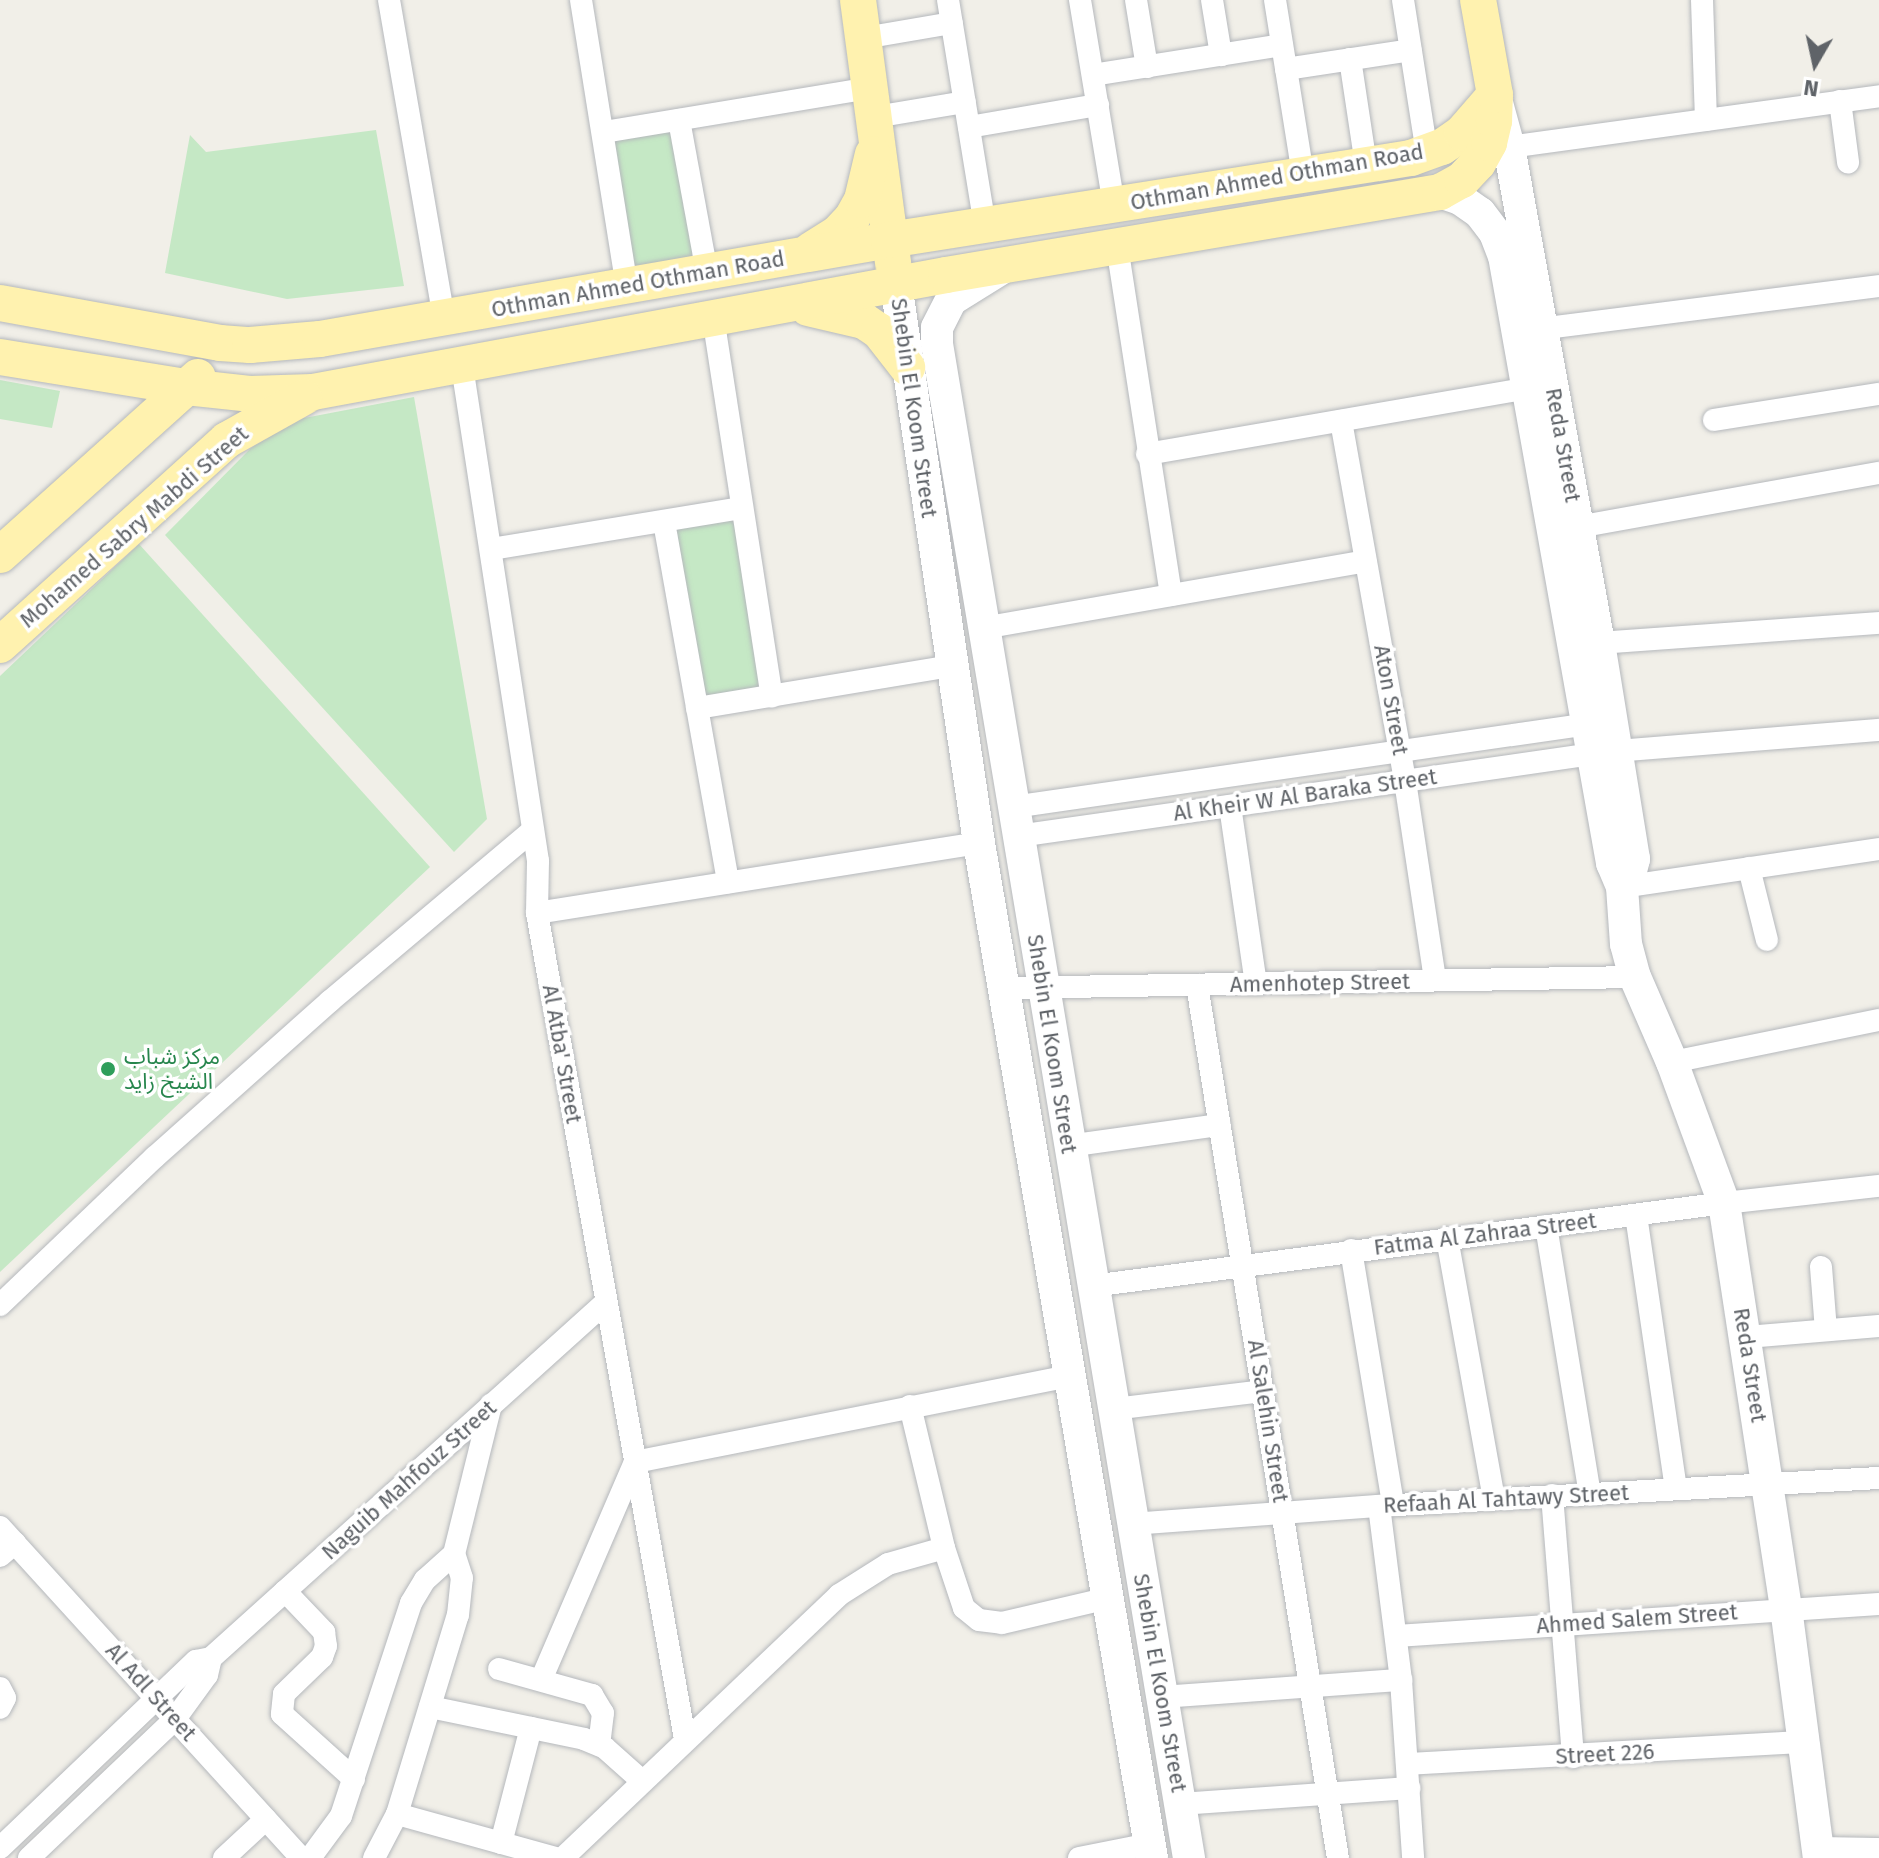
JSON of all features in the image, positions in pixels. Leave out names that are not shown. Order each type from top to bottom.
[{"type":"main road","points":[[858,0],[885,186],[902,238],[896,284]]},
{"type":"main road","name":"Reda Street","points":[[1483,1],[1495,95]]},
{"type":"main road","name":"Othman Ahmed Othman Road","points":[[0,303],[250,345],[347,334],[902,238],[1366,165],[1434,150],[1462,133],[1495,95]]},
{"type":"main road","points":[[1451,186],[1478,163],[1489,143],[1495,95]]},
{"type":"main road","points":[[805,255],[837,234],[852,218],[862,200],[874,113]]},
{"type":"main road","points":[[1434,150],[1458,160],[1451,186]]},
{"type":"main road","name":"Othman Ahmed Othman Road","points":[[0,357],[186,387],[250,394],[313,392],[557,349],[783,304],[1451,186]]},
{"type":"main road","points":[[902,238],[946,275]]},
{"type":"main road","points":[[548,300],[558,324],[557,349]]},
{"type":"main road","points":[[783,304],[847,314],[864,321],[879,331],[907,367]]},
{"type":"main road","points":[[0,555],[203,374],[221,367],[297,361],[347,334]]},
{"type":"main road","name":"Mohamed Sabry Mabdi Street","points":[[0,645],[227,440],[313,392]]},
{"type":"street","points":[[389,0],[444,317]]},
{"type":"street","points":[[581,0],[627,286]]},
{"type":"street","points":[[948,0],[985,226]]},
{"type":"street","points":[[1082,0],[1114,205]]},
{"type":"street","points":[[1136,0],[1147,67]]},
{"type":"street","points":[[1212,0],[1221,55]]},
{"type":"street","points":[[1275,0],[1303,174]]},
{"type":"street","points":[[1403,0],[1434,150]]},
{"type":"street","points":[[1702,0],[1706,120]]},
{"type":"street","points":[[864,38],[952,23]]},
{"type":"street","points":[[1093,75],[1282,45]]},
{"type":"street","points":[[1286,69],[1411,50]]},
{"type":"street","points":[[1350,59],[1366,165]]},
{"type":"street","name":"Reda Street","points":[[1495,95],[1509,147],[1530,330],[1528,388],[1599,743],[1634,859],[1631,876],[1622,887],[1622,927],[1635,977],[1672,1062],[1724,1203],[1747,1337],[1818,1853]]},
{"type":"street","points":[[1509,147],[1879,96]]},
{"type":"street","points":[[1840,101],[1848,162]]},
{"type":"street","points":[[604,132],[679,120],[874,113],[965,102]]},
{"type":"street","points":[[969,127],[1098,105]]},
{"type":"street","points":[[679,120],[707,272]]},
{"type":"street","name":"Reda Street","points":[[1451,186],[1460,199],[1480,213],[1495,233],[1530,330],[1578,527],[1599,643],[1599,743]]},
{"type":"street","points":[[1117,246],[1171,595]]},
{"type":"street","name":"Shebin El Koom Street","points":[[1009,264],[951,300],[937,328],[937,344],[1068,1146],[1189,1858]]},
{"type":"street","name":"Shebin El Koom Street","points":[[896,284],[979,843],[1151,1851]]},
{"type":"street","points":[[1530,330],[1879,286]]},
{"type":"street","points":[[713,317],[772,696]]},
{"type":"street","name":"Al Atba' Street","points":[[462,366],[538,861],[537,913],[685,1739]]},
{"type":"street","points":[[1147,454],[1528,388]]},
{"type":"street","points":[[1714,420],[1879,394]]},
{"type":"street","name":"Aton Street","points":[[1341,421],[1400,750],[1435,980]]},
{"type":"street","points":[[1578,527],[1879,473]]},
{"type":"street","points":[[491,549],[742,508]]},
{"type":"street","points":[[664,522],[728,882]]},
{"type":"street","points":[[983,628],[1365,561]]},
{"type":"street","points":[[1599,643],[1879,623]]},
{"type":"street","points":[[697,708],[951,666]]},
{"type":"street","points":[[1599,743],[1879,730]]},
{"type":"street","name":"Al Kheir W Al Baraka Street","points":[[1015,822],[1400,750],[1599,743]]},
{"type":"street","name":"Al Kheir W Al Baraka Street","points":[[1015,822],[1230,806],[1405,781],[1599,743]]},
{"type":"street","points":[[1230,806],[1256,984]]},
{"type":"street","points":[[0,1305],[155,1157],[319,1010],[533,830]]},
{"type":"street","points":[[537,913],[979,843]]},
{"type":"street","points":[[1622,887],[1879,849]]},
{"type":"street","points":[[1749,868],[1767,940]]},
{"type":"street","name":"Amenhotep Street","points":[[1005,988],[1635,977]]},
{"type":"street","name":"Al Salehin Street","points":[[1197,985],[1338,1858]]},
{"type":"street","points":[[1672,1062],[1879,1020]]},
{"type":"street","points":[[1068,1146],[1220,1125]]},
{"type":"street","name":"Fatma Al Zahraa Street","points":[[1092,1286],[1351,1250],[1879,1186]]},
{"type":"street","points":[[1636,1215],[1676,1489]]},
{"type":"street","points":[[1546,1226],[1590,1494]]},
{"type":"street","points":[[1447,1238],[1494,1499]]},
{"type":"street","points":[[1351,1250],[1386,1505],[1413,1858]]},
{"type":"street","points":[[1821,1267],[1826,1330]]},
{"type":"street","name":"Naguib Mahfouz Street","points":[[0,1848],[196,1661],[211,1658],[606,1302]]},
{"type":"street","points":[[1747,1337],[1879,1326]]},
{"type":"street","points":[[541,1680],[635,1462],[1071,1376]]},
{"type":"street","points":[[1113,1409],[1264,1391]]},
{"type":"street","points":[[374,1858],[397,1814],[461,1603],[462,1578],[454,1554],[491,1405]]},
{"type":"street","points":[[910,1406],[944,1548],[964,1608],[979,1620],[1002,1623],[1109,1598]]},
{"type":"street","name":"Refaah Al Tahtawy Street","points":[[1132,1524],[1386,1505],[1879,1478]]},
{"type":"street","points":[[1552,1495],[1573,1757]]},
{"type":"street","name":"Al Adl Street","points":[[5,1542],[157,1699],[301,1858]]},
{"type":"street","points":[[563,1858],[685,1739],[854,1583],[888,1564],[944,1548]]},
{"type":"street","points":[[310,1858],[332,1834],[354,1779],[411,1603],[433,1570],[454,1554]]},
{"type":"street","points":[[285,1591],[324,1632],[326,1646],[322,1657],[284,1694],[282,1714],[354,1779]]},
{"type":"street","name":"Ahmed Salem Street","points":[[1396,1636],[1879,1604]]},
{"type":"street","name":"Naguib Mahfouz Street","points":[[29,1858],[175,1719],[207,1675],[211,1658]]},
{"type":"street","points":[[499,1669],[585,1692],[597,1700],[604,1719],[599,1745]]},
{"type":"street","points":[[1162,1697],[1401,1680]]},
{"type":"street","points":[[0,1688],[5,1698],[0,1708]]},
{"type":"street","points":[[430,1707],[599,1745],[642,1781]]},
{"type":"street","points":[[501,1843],[531,1728]]},
{"type":"street","name":"Street 226","points":[[1407,1764],[1803,1742]]},
{"type":"street","points":[[1180,1804],[1409,1788]]},
{"type":"street","points":[[397,1814],[556,1858]]},
{"type":"street","points":[[224,1858],[266,1819]]},
{"type":"street","points":[[1818,1853],[1879,1849]]},
{"type":"street","points":[[1079,1858],[1151,1851]]},
{"type":"green space","points":[[678,122],[703,262],[631,275],[606,135]]},
{"type":"green space","points":[[376,130],[404,286],[287,299],[165,273],[190,135],[206,152]]},
{"type":"green space","points":[[0,380],[60,391],[52,428],[0,419]]},
{"type":"green space","points":[[414,397],[487,819],[454,852],[165,535],[251,448],[299,419]]},
{"type":"green space","points":[[739,511],[768,693],[697,704],[668,522]]},
{"type":"green space","name":"مركز شباب الشيخ زايد","points":[[139,544],[430,867],[0,1272],[0,676]]},
{"type":"place","name":"مركز شباب الشيخ زايد","points":[[108,1069]]}]
